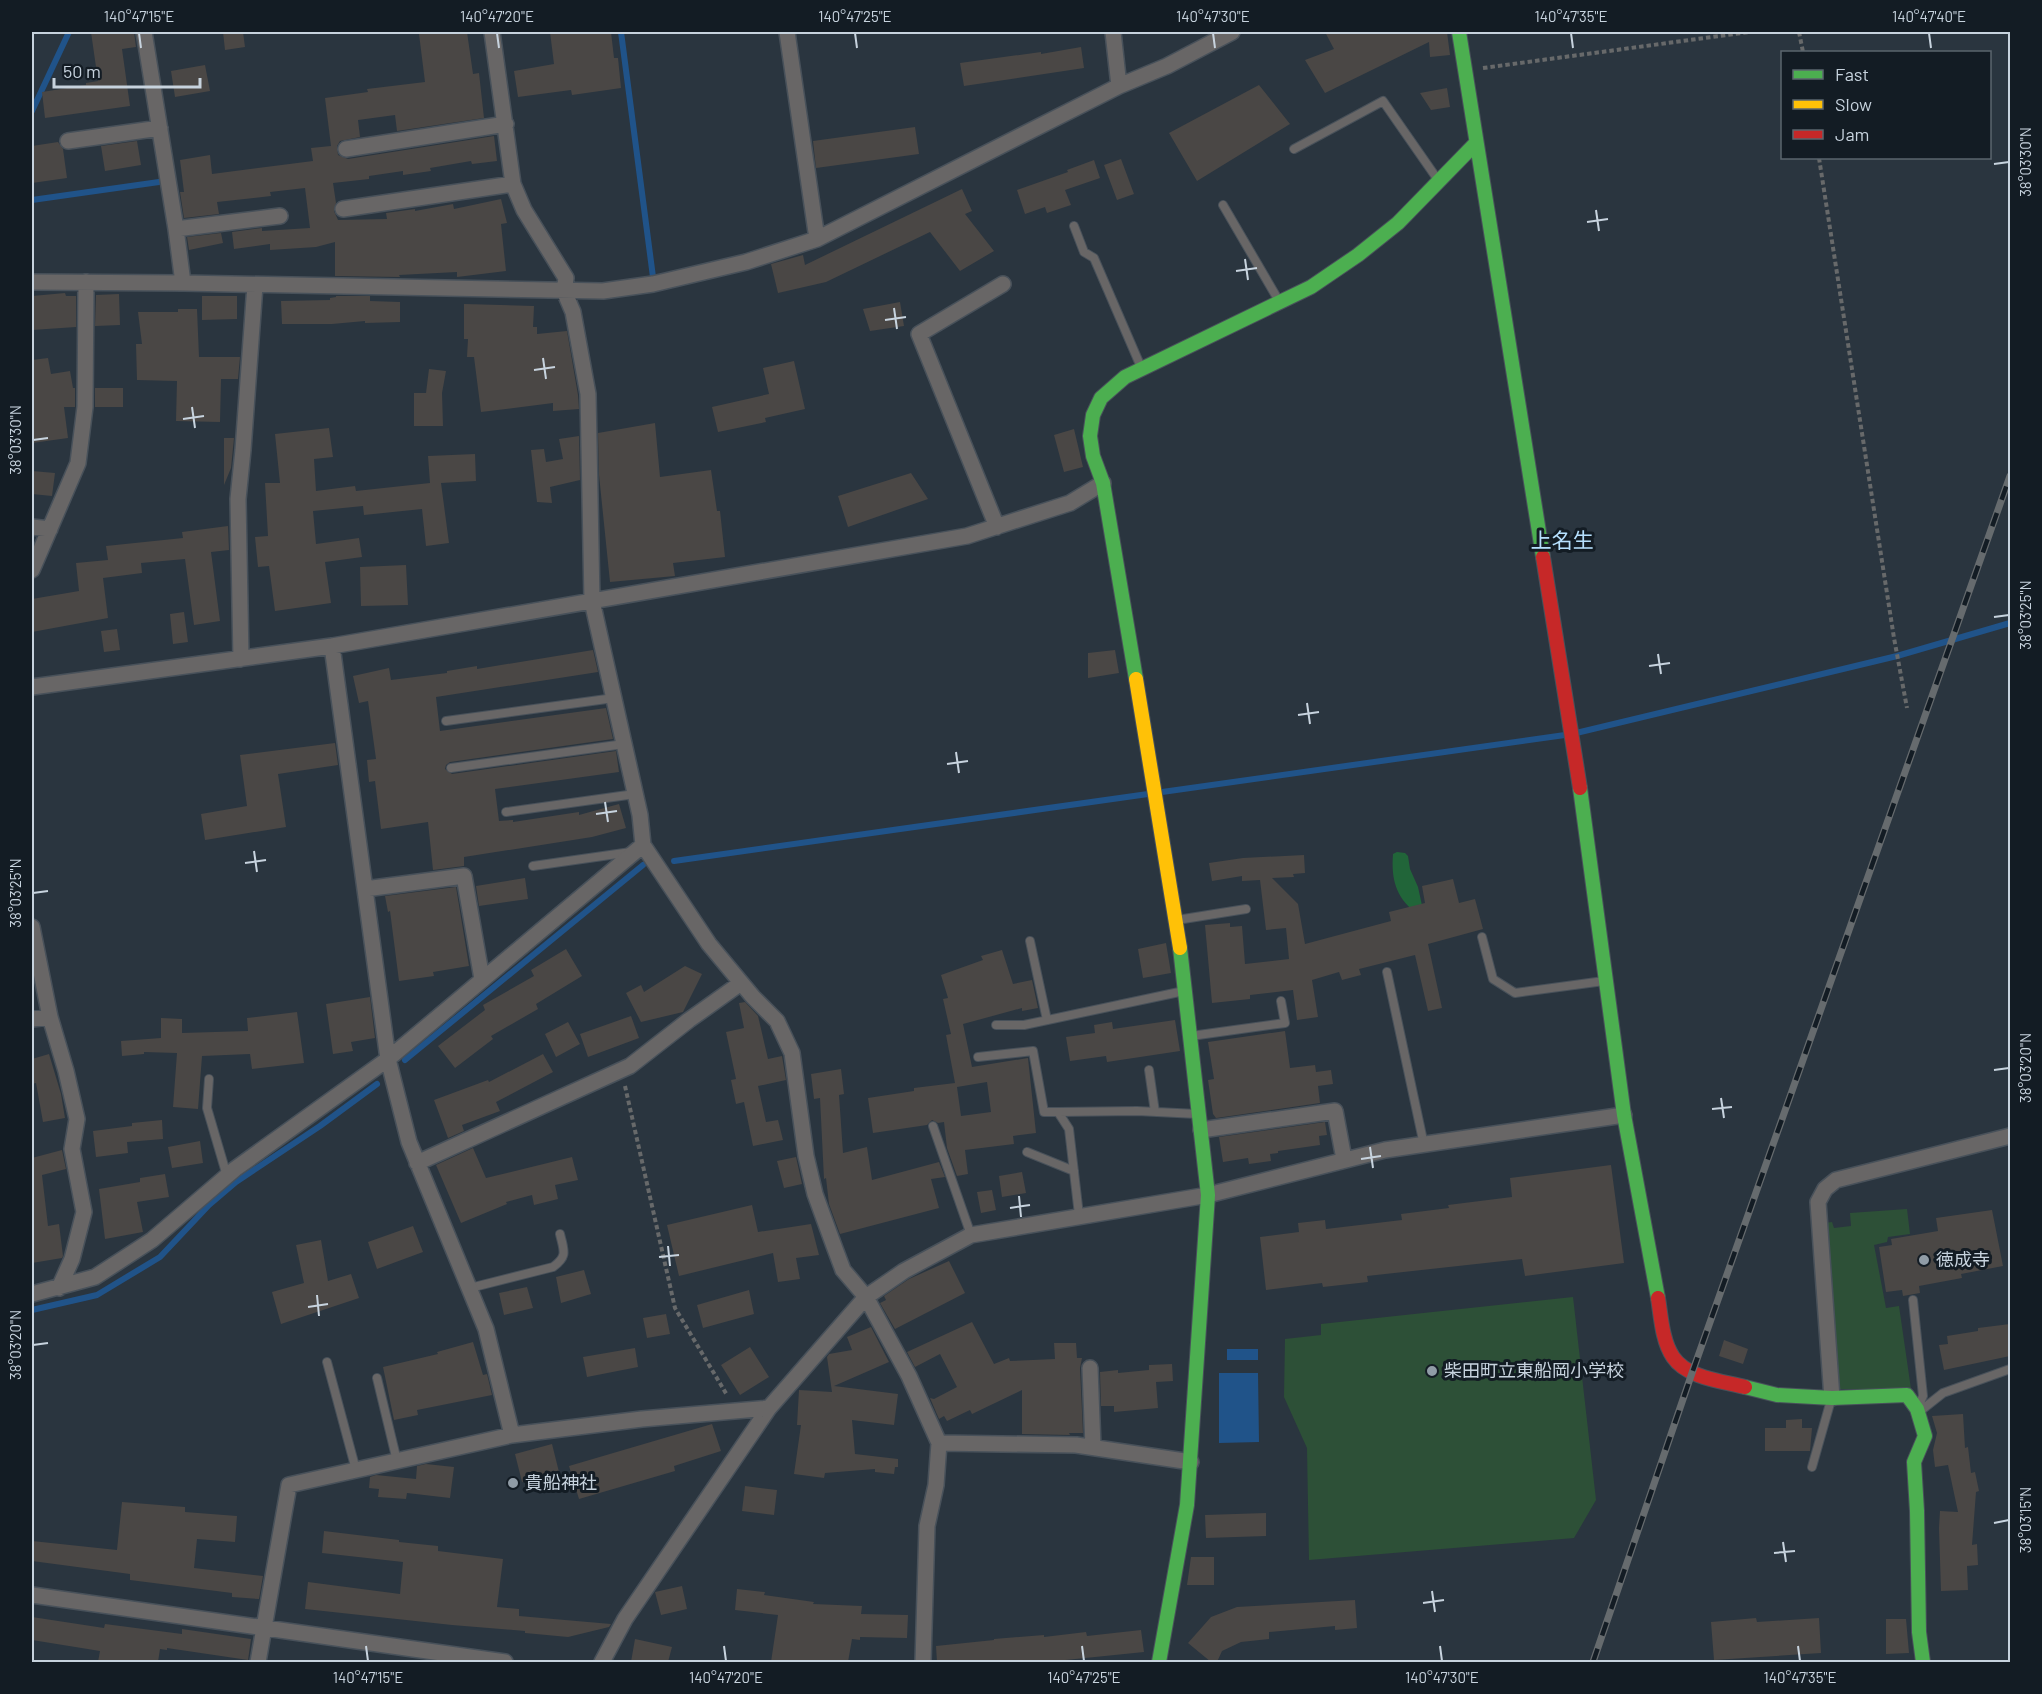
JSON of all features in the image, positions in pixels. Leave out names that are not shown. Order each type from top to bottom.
[{"type":"street","points":[[144,32],[183,283]]},
{"type":"street","points":[[492,32],[513,184],[524,210],[566,278],[564,291],[573,312],[588,394],[592,601],[635,794],[639,848],[709,944],[741,983],[777,1021],[792,1053],[800,1124],[815,1194],[843,1270],[866,1297],[909,1376],[939,1443],[936,1485],[927,1526],[922,1662]]},
{"type":"street","points":[[787,32],[817,239]]},
{"type":"street","points":[[1113,32],[1119,86]]},
{"type":"street","points":[[32,282],[564,291],[603,291],[653,284],[746,262],[817,239],[1119,86],[1167,66],[1232,32]]},
{"type":"street","points":[[1459,32],[1573,740],[1624,1115],[1665,1335],[1673,1357],[1692,1372],[1777,1395],[1832,1398],[1907,1395],[1918,1411],[1925,1436],[1914,1462],[1919,1632],[1923,1662]]},
{"type":"street","points":[[346,149],[506,124]]},
{"type":"street","points":[[68,141],[160,128]]},
{"type":"street","points":[[1160,1662],[1187,1505],[1208,1195],[1186,990],[1176,920],[1103,483],[1091,448],[1094,410],[1099,398],[1112,385],[1311,287],[1358,255],[1398,224],[1476,143]]},
{"type":"street","points":[[343,209],[513,184]]},
{"type":"street","points":[[176,229],[280,216]]},
{"type":"street","points":[[32,569],[78,463],[85,407],[86,282]]},
{"type":"street","points":[[997,527],[919,334],[1003,284]]},
{"type":"street","points":[[241,659],[238,499],[255,285]]},
{"type":"street","points":[[32,687],[333,646],[967,536],[1070,503],[1103,483]]},
{"type":"street","points":[[32,527],[50,529]]},
{"type":"street","points":[[333,646],[388,1059],[409,1142],[486,1329],[513,1435]]},
{"type":"street","points":[[32,1294],[95,1277],[152,1240],[226,1176],[388,1059],[639,848]]},
{"type":"street","points":[[365,889],[464,876],[482,979]]},
{"type":"street","points":[[32,927],[50,1017],[77,1119],[72,1149],[84,1212],[72,1259],[59,1288]]},
{"type":"street","points":[[417,1162],[630,1066],[741,983]]},
{"type":"street","points":[[32,1019],[50,1017]]},
{"type":"street","points":[[1200,1122],[1335,1111],[1344,1159]]},
{"type":"street","points":[[602,1662],[625,1619],[769,1408],[866,1297],[904,1270],[972,1235],[1079,1215],[1208,1195],[1344,1159],[1624,1115]]},
{"type":"street","points":[[1832,1398],[1818,1202],[1825,1189],[1836,1180],[2010,1136]]},
{"type":"street","points":[[1090,1368],[1093,1447]]},
{"type":"street","points":[[258,1662],[289,1485],[513,1435],[642,1419],[769,1408]]},
{"type":"street","points":[[939,1443],[1052,1443],[1191,1462]]},
{"type":"street","points":[[32,1595],[505,1662]]},
{"type":"lane","points":[[1294,149],[1383,101],[1438,182]]},
{"type":"lane","points":[[1223,205],[1280,302]]},
{"type":"lane","points":[[1074,226],[1084,252],[1094,258],[1142,369]]},
{"type":"lane","points":[[446,721],[614,698]]},
{"type":"lane","points":[[451,768],[624,744]]},
{"type":"lane","points":[[506,812],[635,794]]},
{"type":"lane","points":[[533,866],[639,848]]},
{"type":"lane","points":[[1176,920],[1246,909]]},
{"type":"lane","points":[[1482,937],[1493,979],[1515,993],[1606,981]]},
{"type":"lane","points":[[1030,941],[1047,1020]]},
{"type":"lane","points":[[1387,972],[1424,1145]]},
{"type":"lane","points":[[996,1024],[1024,1025],[1186,990]]},
{"type":"lane","points":[[1190,1036],[1286,1023],[1281,1001]]},
{"type":"lane","points":[[978,1057],[1033,1051],[1044,1112],[1155,1112],[1200,1122]]},
{"type":"lane","points":[[1149,1070],[1155,1112]]},
{"type":"lane","points":[[209,1079],[207,1108],[226,1176]]},
{"type":"lane","points":[[1058,1112],[1069,1129],[1079,1215]]},
{"type":"lane","points":[[933,1126],[972,1235]]},
{"type":"lane","points":[[1027,1152],[1074,1171]]},
{"type":"lane","points":[[470,1288],[553,1267],[562,1260],[564,1253],[560,1234]]},
{"type":"lane","points":[[1913,1300],[1923,1396],[1918,1411]]},
{"type":"lane","points":[[327,1362],[356,1470]]},
{"type":"lane","points":[[1918,1411],[1943,1393],[2010,1369]]},
{"type":"lane","points":[[377,1378],[397,1461]]},
{"type":"lane","points":[[1812,1467],[1832,1398]]},
{"type":"path","points":[[1464,70],[1749,32]]},
{"type":"path","points":[[1799,32],[1803,51]]},
{"type":"path","points":[[1819,159],[1907,708]]},
{"type":"path","points":[[621,1070],[675,1308],[736,1411]]},
{"type":"green space","points":[[1397,852],[1408,856],[1423,910],[1415,912],[1399,894],[1393,872],[1393,854]]},
{"type":"green space","points":[[1907,1209],[1910,1234],[1888,1237],[1887,1242],[1874,1245],[1886,1308],[1899,1306],[1911,1389],[1836,1389],[1825,1223],[1832,1222],[1834,1228],[1851,1226],[1850,1213]]},
{"type":"green space","points":[[1573,1297],[1596,1500],[1574,1538],[1309,1560],[1307,1448],[1284,1397],[1285,1339],[1321,1335],[1321,1324]]},
{"type":"water","points":[[1227,1349],[1258,1349],[1258,1360],[1227,1360]]},
{"type":"water","points":[[1219,1373],[1258,1373],[1259,1442],[1219,1443]]},
{"type":"building","points":[[91,32],[134,32],[136,47],[122,49],[130,106],[45,118],[42,92],[98,81]]},
{"type":"building","points":[[223,32],[243,32],[245,47],[225,50]]},
{"type":"building","points":[[467,32],[473,74],[479,73],[484,118],[397,131],[395,115],[358,120],[360,137],[340,141],[337,146],[338,155],[348,159],[494,136],[497,161],[472,164],[471,161],[430,168],[431,171],[403,175],[403,171],[369,176],[369,179],[333,183],[336,203],[334,211],[338,220],[387,219],[386,213],[415,209],[415,211],[453,204],[454,209],[501,199],[507,223],[501,224],[506,271],[457,277],[457,272],[399,275],[400,277],[335,276],[335,242],[316,247],[270,250],[270,244],[234,249],[232,232],[262,228],[262,231],[310,228],[305,188],[270,192],[271,196],[217,202],[219,214],[184,218],[180,192],[184,192],[180,160],[210,155],[212,174],[313,161],[311,148],[331,146],[325,98],[368,92],[367,89],[425,82],[419,34]]},
{"type":"building","points":[[550,32],[611,32],[614,58],[618,58],[621,88],[572,95],[571,90],[518,97],[514,71],[554,64]]},
{"type":"building","points":[[1325,32],[1447,32],[1450,55],[1430,57],[1429,42],[1325,93],[1305,60],[1334,49]]},
{"type":"building","points":[[1081,47],[1084,68],[964,86],[960,63]]},
{"type":"building","points":[[205,65],[210,91],[175,97],[171,71]]},
{"type":"building","points":[[1259,85],[1290,124],[1197,181],[1169,133]]},
{"type":"building","points":[[1447,88],[1450,107],[1431,110],[1420,93]]},
{"type":"building","points":[[915,127],[919,154],[816,168],[813,141]]},
{"type":"building","points":[[137,141],[141,165],[105,171],[101,146]]},
{"type":"building","points":[[58,142],[63,149],[67,178],[32,183],[32,146]]},
{"type":"building","points":[[1121,159],[1134,194],[1117,200],[1104,165]]},
{"type":"building","points":[[1094,160],[1100,178],[1065,190],[1071,205],[1047,213],[1045,207],[1025,214],[1017,190]]},
{"type":"building","points":[[962,189],[972,211],[965,214],[994,251],[960,271],[930,232],[826,282],[778,293],[771,264],[803,255],[805,265]]},
{"type":"building","points":[[221,233],[223,243],[189,250],[187,237]]},
{"type":"building","points":[[65,293],[66,296],[76,296],[76,327],[32,330],[32,296]]},
{"type":"building","points":[[119,294],[120,325],[95,326],[96,295]]},
{"type":"building","points":[[202,296],[237,296],[237,319],[202,320]]},
{"type":"building","points":[[336,296],[370,296],[370,301],[400,302],[400,322],[282,324],[281,301],[330,300]]},
{"type":"building","points":[[900,302],[904,326],[870,331],[863,309]]},
{"type":"building","points":[[464,304],[534,306],[533,327],[537,327],[537,334],[567,331],[579,409],[553,411],[553,403],[481,412],[474,357],[467,357],[468,339],[464,339]]},
{"type":"building","points":[[178,309],[197,309],[199,357],[240,357],[238,379],[221,379],[220,422],[176,421],[177,381],[137,380],[136,344],[142,344],[138,312],[178,312]]},
{"type":"building","points":[[48,358],[51,374],[70,371],[73,388],[75,388],[75,407],[64,407],[68,438],[32,443],[32,360]]},
{"type":"building","points":[[794,361],[805,409],[765,418],[766,422],[718,432],[712,407],[769,394],[763,368]]},
{"type":"building","points":[[429,369],[446,371],[442,393],[443,426],[414,426],[414,393],[426,393]]},
{"type":"building","points":[[95,388],[123,388],[123,407],[95,407]]},
{"type":"building","points":[[655,423],[660,477],[711,470],[717,511],[720,511],[725,557],[673,563],[675,576],[610,582],[599,475],[598,433]]},
{"type":"building","points":[[329,428],[333,457],[314,459],[316,491],[355,486],[356,491],[430,483],[428,456],[475,454],[476,481],[441,483],[449,543],[426,546],[422,509],[364,515],[363,506],[313,511],[316,544],[359,538],[362,557],[325,562],[331,603],[275,611],[269,566],[258,567],[255,537],[268,536],[265,483],[280,483],[275,434]]},
{"type":"building","points":[[1074,429],[1083,467],[1064,472],[1054,435]]},
{"type":"building","points":[[579,436],[580,480],[550,487],[552,503],[537,502],[531,450],[544,449],[546,462],[563,459],[559,439]]},
{"type":"building","points":[[224,438],[234,438],[231,468],[224,485]]},
{"type":"building","points":[[32,471],[55,473],[52,496],[32,494]]},
{"type":"building","points":[[911,473],[928,499],[848,527],[838,496]]},
{"type":"building","points":[[228,526],[229,550],[211,552],[220,621],[194,625],[185,559],[141,563],[142,573],[103,578],[108,618],[32,632],[32,599],[79,591],[76,563],[108,560],[106,546],[183,538],[182,532]]},
{"type":"building","points":[[406,565],[408,605],[361,606],[360,567]]},
{"type":"building","points":[[184,612],[188,642],[173,644],[170,614]]},
{"type":"building","points":[[117,629],[120,650],[104,652],[101,631]]},
{"type":"building","points":[[593,650],[598,672],[436,697],[440,731],[606,708],[613,739],[450,762],[445,769],[452,774],[616,751],[619,772],[495,789],[499,821],[513,820],[513,822],[579,812],[579,815],[619,804],[626,828],[592,837],[464,857],[464,866],[433,870],[428,822],[381,829],[375,781],[369,782],[367,760],[376,759],[368,701],[359,703],[353,676],[389,668],[391,680]]},
{"type":"building","points":[[1115,650],[1119,673],[1088,678],[1088,653]]},
{"type":"building","points":[[335,743],[338,765],[278,774],[286,827],[205,840],[201,814],[247,806],[240,755]]},
{"type":"building","points":[[1304,855],[1305,873],[1293,874],[1294,877],[1272,878],[1298,904],[1305,944],[1391,921],[1389,912],[1425,903],[1422,886],[1453,879],[1459,903],[1475,899],[1483,929],[1428,944],[1442,1008],[1428,1011],[1415,955],[1359,969],[1361,975],[1342,980],[1339,972],[1312,980],[1318,1017],[1297,1020],[1293,990],[1250,995],[1250,999],[1212,1003],[1205,925],[1230,923],[1230,927],[1242,926],[1245,964],[1289,959],[1286,928],[1266,930],[1260,880],[1242,881],[1242,876],[1212,881],[1209,863],[1243,858]]},
{"type":"building","points":[[525,878],[528,899],[479,906],[476,886]]},
{"type":"building","points":[[456,887],[469,966],[433,972],[434,976],[399,981],[390,911],[388,912],[385,896]]},
{"type":"building","points":[[1166,943],[1171,973],[1143,978],[1138,949]]},
{"type":"building","points":[[566,949],[582,976],[536,1004],[538,1009],[491,1036],[493,1039],[455,1068],[438,1046],[485,1010],[483,1005],[534,976],[531,970]]},
{"type":"building","points":[[1002,950],[1013,984],[1032,980],[1038,1008],[1022,1011],[1022,1008],[963,1024],[972,1067],[1028,1058],[1036,1133],[1013,1136],[1014,1144],[965,1150],[968,1174],[957,1176],[947,1148],[944,1122],[938,1123],[932,1120],[927,1125],[873,1133],[868,1098],[914,1091],[914,1088],[955,1083],[946,1035],[951,1034],[943,999],[948,998],[941,975],[983,960],[981,956]],"holes":[[[987,1082],[991,1112],[961,1116],[957,1087]]]},
{"type":"building","points":[[685,966],[702,974],[683,1012],[641,1022],[626,993],[641,985],[644,992]]},
{"type":"building","points":[[370,997],[375,1038],[351,1042],[353,1051],[333,1054],[326,1004]]},
{"type":"building","points":[[745,1002],[758,1016],[768,1059],[782,1056],[786,1080],[758,1086],[766,1122],[778,1120],[783,1140],[753,1146],[744,1102],[736,1104],[731,1080],[736,1079],[726,1032],[744,1028],[739,1003]]},
{"type":"building","points":[[297,1012],[304,1063],[252,1069],[250,1054],[202,1056],[198,1109],[173,1107],[177,1053],[144,1052],[144,1054],[122,1056],[121,1041],[161,1038],[161,1018],[182,1019],[182,1033],[248,1031],[247,1018]]},
{"type":"building","points":[[631,1016],[639,1038],[588,1057],[580,1034]]},
{"type":"building","points":[[1175,1020],[1180,1051],[1107,1062],[1106,1056],[1070,1061],[1066,1037],[1095,1033],[1094,1025],[1112,1022],[1113,1029]]},
{"type":"building","points":[[568,1022],[580,1044],[556,1057],[545,1034]]},
{"type":"building","points":[[1285,1031],[1290,1068],[1315,1065],[1316,1072],[1331,1070],[1333,1084],[1318,1086],[1320,1103],[1216,1118],[1213,1114],[1208,1080],[1214,1079],[1208,1042]]},
{"type":"building","points":[[49,1054],[61,1094],[65,1118],[43,1122],[36,1083],[32,1084],[32,1059]]},
{"type":"building","points":[[543,1054],[553,1072],[496,1102],[500,1111],[462,1125],[464,1131],[448,1138],[434,1100],[488,1080],[489,1082]]},
{"type":"building","points":[[841,1069],[844,1094],[839,1095],[843,1153],[867,1147],[872,1180],[939,1162],[945,1177],[931,1179],[939,1208],[840,1234],[829,1204],[826,1178],[824,1179],[820,1098],[814,1099],[811,1074]]},
{"type":"building","points":[[162,1120],[163,1139],[127,1142],[128,1153],[96,1157],[93,1131]]},
{"type":"building","points":[[1325,1122],[1327,1135],[1319,1136],[1320,1145],[1278,1151],[1278,1153],[1270,1154],[1271,1161],[1249,1164],[1248,1158],[1223,1162],[1219,1137]]},
{"type":"building","points":[[200,1141],[203,1163],[172,1168],[168,1147]]},
{"type":"building","points":[[473,1148],[486,1178],[572,1157],[578,1180],[555,1185],[558,1199],[534,1205],[532,1195],[506,1202],[507,1204],[461,1223],[436,1165]]},
{"type":"building","points":[[62,1150],[66,1169],[42,1175],[48,1226],[59,1224],[63,1256],[32,1263],[32,1158]]},
{"type":"building","points":[[796,1157],[802,1184],[784,1188],[777,1161]]},
{"type":"building","points":[[1611,1165],[1624,1263],[1525,1276],[1522,1259],[1367,1276],[1368,1282],[1323,1287],[1322,1283],[1266,1290],[1260,1237],[1299,1232],[1298,1223],[1325,1220],[1326,1229],[1402,1220],[1401,1214],[1512,1197],[1510,1178]]},
{"type":"building","points":[[1022,1172],[1026,1193],[1002,1197],[999,1176]]},
{"type":"building","points":[[165,1174],[169,1197],[137,1202],[143,1232],[105,1239],[99,1189],[140,1182],[140,1178]]},
{"type":"building","points":[[992,1190],[996,1210],[981,1213],[977,1192]]},
{"type":"building","points":[[752,1205],[758,1232],[811,1224],[819,1255],[796,1258],[800,1279],[778,1282],[773,1253],[679,1276],[667,1225]]},
{"type":"building","points":[[1992,1210],[2003,1266],[1961,1274],[1962,1278],[1919,1286],[1920,1293],[1903,1296],[1902,1290],[1886,1292],[1879,1247],[1892,1245],[1891,1239],[1938,1231],[1936,1218]]},
{"type":"building","points":[[413,1226],[423,1252],[377,1269],[368,1242]]},
{"type":"building","points":[[321,1240],[328,1281],[351,1274],[359,1298],[281,1324],[272,1292],[304,1283],[296,1245]]},
{"type":"building","points":[[949,1261],[965,1293],[895,1329],[880,1303],[886,1300],[884,1296],[909,1279]]},
{"type":"building","points":[[584,1270],[591,1294],[561,1303],[556,1277]]},
{"type":"building","points":[[527,1287],[533,1308],[504,1315],[499,1293]]},
{"type":"building","points":[[749,1290],[754,1314],[703,1328],[697,1305]]},
{"type":"building","points":[[666,1314],[670,1334],[647,1338],[643,1318]]},
{"type":"building","points":[[972,1322],[994,1364],[1009,1358],[1010,1361],[1055,1359],[1054,1343],[1076,1343],[1077,1358],[1082,1358],[1080,1368],[1083,1433],[1022,1434],[1022,1390],[972,1414],[970,1410],[947,1421],[944,1416],[939,1419],[930,1398],[934,1399],[957,1387],[940,1354],[915,1367],[907,1352]]},
{"type":"building","points":[[2010,1324],[2010,1356],[1944,1370],[1939,1345],[1948,1344],[1947,1336],[1978,1331],[1978,1328]]},
{"type":"building","points":[[871,1327],[889,1362],[834,1386],[898,1394],[894,1425],[852,1420],[855,1454],[898,1459],[898,1467],[895,1467],[894,1474],[875,1472],[875,1469],[825,1473],[824,1478],[794,1474],[801,1425],[797,1425],[799,1390],[832,1392],[827,1357],[829,1354],[852,1350],[847,1337]]},
{"type":"building","points":[[1724,1340],[1748,1349],[1743,1364],[1719,1356]]},
{"type":"building","points":[[473,1342],[483,1375],[487,1374],[492,1395],[417,1410],[418,1415],[394,1420],[383,1367],[438,1354],[437,1352]]},
{"type":"building","points":[[750,1347],[769,1377],[740,1395],[721,1365]]},
{"type":"building","points":[[635,1348],[638,1367],[587,1377],[583,1357]]},
{"type":"building","points":[[1172,1364],[1173,1381],[1156,1382],[1158,1408],[1114,1412],[1114,1406],[1101,1406],[1100,1372],[1149,1370],[1149,1365]]},
{"type":"building","points":[[1963,1414],[1965,1448],[1968,1447],[1971,1473],[1975,1472],[1979,1491],[1976,1492],[1972,1545],[1977,1544],[1978,1565],[1967,1566],[1968,1590],[1941,1591],[1940,1511],[1958,1512],[1948,1465],[1935,1467],[1933,1450],[1937,1433],[1932,1416]]},
{"type":"building","points":[[1802,1419],[1802,1428],[1812,1428],[1810,1451],[1765,1451],[1765,1428],[1786,1428],[1786,1420]]},
{"type":"building","points":[[712,1424],[721,1451],[674,1466],[675,1471],[579,1499],[569,1466]]},
{"type":"building","points":[[552,1444],[559,1472],[522,1482],[515,1454]]},
{"type":"building","points":[[426,1464],[454,1467],[450,1498],[407,1493],[406,1499],[378,1497],[379,1489],[369,1488],[370,1477],[376,1475],[416,1479],[417,1466]]},
{"type":"building","points":[[745,1486],[777,1490],[774,1515],[742,1511]]},
{"type":"building","points":[[122,1502],[185,1507],[185,1512],[237,1516],[235,1542],[197,1539],[194,1568],[263,1576],[259,1599],[232,1597],[232,1593],[130,1580],[130,1574],[32,1561],[32,1541],[117,1550]]},
{"type":"building","points":[[1266,1513],[1266,1536],[1206,1538],[1205,1515]]},
{"type":"building","points":[[324,1531],[438,1546],[438,1551],[503,1559],[497,1607],[519,1609],[519,1616],[611,1624],[609,1627],[568,1637],[305,1609],[308,1582],[400,1594],[403,1562],[322,1553]]},
{"type":"building","points":[[1191,1557],[1214,1557],[1214,1585],[1187,1585]]},
{"type":"building","points":[[682,1586],[687,1609],[661,1615],[655,1592]]},
{"type":"building","points":[[737,1589],[765,1592],[764,1595],[814,1602],[813,1604],[862,1606],[861,1614],[908,1615],[907,1638],[860,1637],[860,1640],[852,1639],[848,1662],[771,1662],[778,1615],[735,1610]]},
{"type":"building","points":[[1355,1600],[1357,1628],[1335,1630],[1335,1626],[1269,1632],[1269,1639],[1241,1642],[1222,1651],[1217,1662],[1211,1662],[1188,1643],[1211,1617],[1237,1607]]},
{"type":"building","points":[[32,1617],[104,1628],[105,1624],[182,1634],[182,1629],[251,1639],[248,1660],[167,1648],[167,1650],[160,1649],[158,1662],[98,1662],[100,1651],[32,1640]]},
{"type":"building","points":[[1756,1618],[1757,1622],[1819,1618],[1821,1653],[1714,1660],[1711,1622]]},
{"type":"building","points":[[1886,1619],[1906,1619],[1909,1653],[1886,1654]]},
{"type":"building","points":[[1141,1630],[1144,1652],[1046,1662],[937,1662],[936,1646],[1044,1635],[1044,1637],[1086,1632],[1087,1636]]},
{"type":"building","points":[[635,1639],[672,1647],[668,1662],[631,1662]]},
{"type":"waterway","points":[[32,111],[69,32]]},
{"type":"waterway","points":[[621,32],[653,277]]},
{"type":"waterway","points":[[32,200],[159,182]]},
{"type":"waterway","points":[[674,861],[1572,734],[1897,656],[2010,623]]},
{"type":"waterway","points":[[405,1060],[643,865]]},
{"type":"waterway","points":[[32,1310],[97,1295],[160,1257],[209,1205],[236,1182],[320,1126],[377,1084]]},
{"type":"railway","points":[[1593,1662],[1692,1373],[2010,476]]},
{"type":"traffic: fast","points":[[1459,32],[1543,557]]},
{"type":"traffic: fast","points":[[1136,679],[1103,483],[1093,456],[1090,436],[1093,415],[1101,398],[1125,377],[1311,287],[1358,255],[1398,223],[1476,143]]},
{"type":"traffic: fast","points":[[1580,788],[1624,1115],[1658,1298]]},
{"type":"traffic: fast","points":[[1159,1662],[1187,1505],[1208,1195],[1180,948]]},
{"type":"traffic: fast","points":[[1745,1387],[1777,1395],[1832,1398],[1907,1395],[1917,1409],[1925,1436],[1914,1462],[1919,1632],[1923,1662]]},
{"type":"traffic: slow","points":[[1136,679],[1180,948]]},
{"type":"traffic: jam","points":[[1543,557],[1580,788]]},
{"type":"traffic: jam","points":[[1658,1298],[1666,1344],[1679,1364],[1706,1378],[1745,1387]]},
{"type":"place","name":"徳成寺","points":[[1924,1260]]},
{"type":"place","name":"柴田町立東船岡小学校","points":[[1432,1371]]},
{"type":"place","name":"貴船神社","points":[[513,1483]]},
{"type":"district","name":"上名生","points":[[1562,541]]}]
